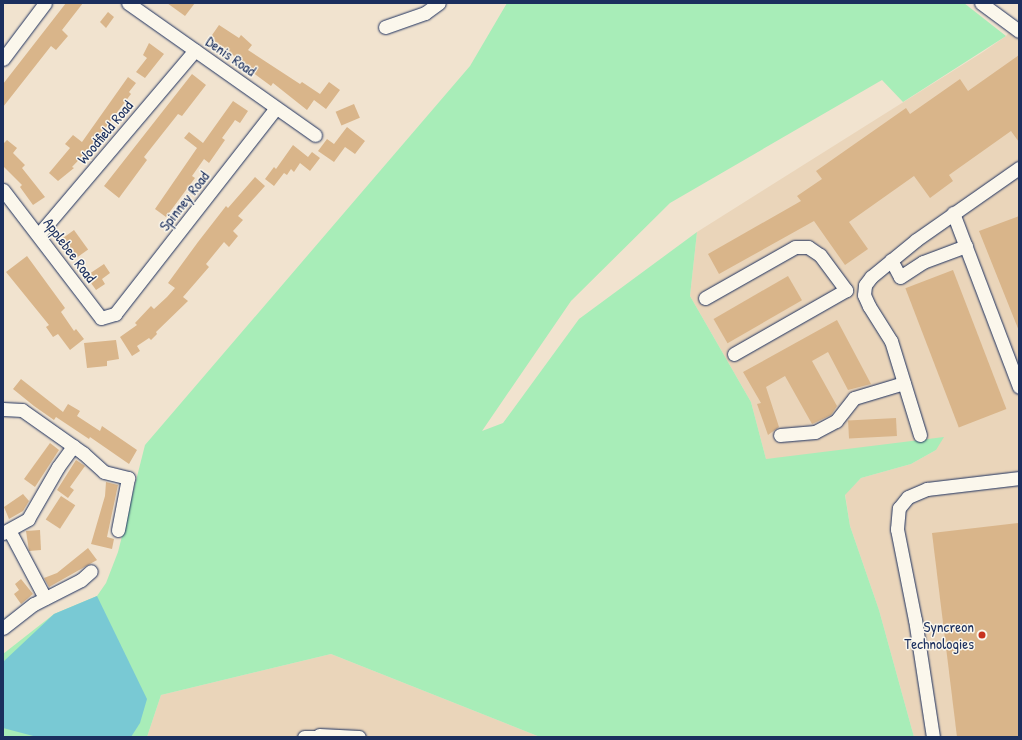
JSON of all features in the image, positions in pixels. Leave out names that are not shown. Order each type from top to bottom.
[{"type":"street","points":[[3,59],[45,3]]},
{"type":"street","name":"Denis Road","points":[[128,3],[315,136]]},
{"type":"street","points":[[385,27],[425,13],[439,3]]},
{"type":"street","points":[[981,3],[1019,30]]},
{"type":"street","name":"Woodfield Road","points":[[39,234],[195,50]]},
{"type":"street","name":"Spinney Road","points":[[115,314],[276,108]]},
{"type":"street","points":[[920,435],[891,341],[864,295],[865,285],[871,277],[891,260],[953,212],[1019,168]]},
{"type":"street","name":"Applebee Road","points":[[3,190],[39,234],[101,318],[115,314]]},
{"type":"street","points":[[953,212],[1019,387]]},
{"type":"street","points":[[891,260],[900,277],[923,262],[966,246]]},
{"type":"street","points":[[705,298],[795,247],[808,247],[820,255],[846,290],[864,295]]},
{"type":"street","points":[[734,354],[846,290]]},
{"type":"street","points":[[780,435],[815,432],[836,421],[854,398],[904,383]]},
{"type":"street","points":[[3,409],[22,410],[74,446],[104,472],[128,478],[118,530]]},
{"type":"street","points":[[45,598],[6,531],[28,519],[58,467],[74,446]]},
{"type":"street","points":[[933,737],[915,620],[897,529],[899,508],[908,497],[927,489],[1019,478]]},
{"type":"street","points":[[3,628],[45,598],[81,580],[91,571]]},
{"type":"street","points":[[304,737],[359,737]]},
{"type":"shaded area","points":[[1019,20],[1019,737],[914,737],[879,610],[850,526],[845,494],[861,478],[911,464],[936,450],[766,459],[751,402],[690,296],[697,232],[983,52],[1006,36]]},
{"type":"shaded area","points":[[331,654],[540,737],[147,737],[161,695]]},
{"type":"green space","points":[[507,3],[964,3],[1006,36],[903,102],[882,80],[670,203],[571,301],[482,431],[503,423],[579,319],[697,232],[690,296],[751,402],[766,459],[944,437],[936,450],[911,464],[861,478],[845,495],[850,526],[879,610],[914,737],[540,737],[331,654],[161,695],[147,737],[3,737],[3,654],[54,614],[97,596],[106,583],[118,552],[145,445],[470,66]]},
{"type":"water","points":[[97,596],[147,699],[140,723],[131,737],[37,737],[3,728],[3,662],[54,614]]},
{"type":"building","points":[[66,3],[83,3],[62,30],[68,36],[56,50],[51,46],[3,107],[3,84]]},
{"type":"building","points":[[167,3],[195,3],[185,16]]},
{"type":"building","points":[[108,12],[114,17],[106,28],[100,22]]},
{"type":"building","points":[[219,25],[239,38],[241,35],[252,45],[248,50],[300,84],[302,82],[320,94],[329,82],[340,90],[326,109],[314,100],[307,110],[273,83],[271,86],[244,66],[229,51],[210,38]]},
{"type":"building","points":[[149,43],[164,54],[145,78],[136,72],[147,58],[143,55]]},
{"type":"building","points":[[1019,55],[1019,142],[1011,131],[949,175],[953,181],[930,198],[914,176],[849,222],[868,249],[845,265],[814,221],[719,274],[708,254],[801,201],[797,196],[822,179],[816,171],[906,108],[910,114],[960,79],[968,91]]},
{"type":"building","points":[[192,74],[206,85],[182,116],[178,114],[144,157],[147,160],[119,198],[104,186]]},
{"type":"building","points":[[128,77],[136,83],[129,92],[131,94],[91,147],[72,167],[74,168],[58,181],[49,173],[70,148],[65,144],[73,135],[82,142]]},
{"type":"building","points":[[233,101],[248,111],[240,123],[235,120],[222,138],[225,140],[209,163],[204,159],[192,176],[195,178],[166,217],[155,209],[197,148],[184,138],[189,132],[203,143]]},
{"type":"building","points":[[354,104],[360,118],[341,126],[336,112]]},
{"type":"building","points":[[347,127],[365,141],[355,154],[345,147],[334,162],[318,151],[327,139],[334,144]]},
{"type":"building","points":[[7,140],[17,148],[13,153],[25,165],[22,168],[45,197],[33,205],[20,187],[22,185],[3,166],[3,144]]},
{"type":"building","points":[[293,145],[308,157],[312,152],[320,158],[310,171],[300,163],[294,172],[291,169],[287,175],[284,173],[274,186],[265,179],[274,167],[276,169]]},
{"type":"building","points":[[255,177],[265,186],[238,216],[243,220],[233,231],[238,236],[229,247],[224,242],[206,264],[209,267],[183,297],[188,301],[156,332],[157,334],[151,340],[149,338],[137,346],[140,351],[132,356],[120,337],[137,325],[135,323],[151,306],[154,309],[175,288],[168,283],[226,206],[228,208]]},
{"type":"building","points":[[1019,216],[1019,331],[979,231]]},
{"type":"building","points":[[74,230],[88,249],[74,259],[60,240]]},
{"type":"building","points":[[27,256],[65,308],[61,312],[74,331],[76,329],[84,339],[70,350],[58,334],[53,337],[46,327],[49,325],[6,272]]},
{"type":"building","points":[[104,264],[110,273],[102,279],[105,284],[96,290],[86,276]]},
{"type":"building","points":[[953,270],[1006,409],[959,427],[905,288]]},
{"type":"building","points":[[788,276],[802,300],[728,343],[714,319]]},
{"type":"building","points":[[837,320],[871,384],[848,390],[828,352],[812,361],[837,406],[831,415],[812,424],[785,376],[766,387],[779,427],[768,435],[757,404],[761,403],[743,372]]},
{"type":"building","points":[[116,340],[119,359],[107,361],[107,366],[87,368],[84,343]]},
{"type":"building","points":[[21,379],[63,412],[68,404],[80,411],[77,416],[100,431],[102,426],[137,450],[129,464],[90,437],[89,439],[56,417],[54,420],[34,406],[13,389]]},
{"type":"building","points":[[896,418],[897,436],[849,438],[848,421]]},
{"type":"building","points":[[50,443],[59,450],[35,487],[24,479]]},
{"type":"building","points":[[76,460],[85,466],[70,487],[74,490],[68,498],[57,490]]},
{"type":"building","points":[[106,482],[118,485],[107,537],[114,539],[112,549],[91,544],[105,496]]},
{"type":"building","points":[[23,494],[29,501],[23,511],[9,519],[4,507]]},
{"type":"building","points":[[61,496],[75,505],[60,529],[46,519]]},
{"type":"building","name":"Syncreon Technologies","points":[[1019,523],[1019,737],[957,737],[932,533]]},
{"type":"building","points":[[40,530],[41,550],[29,551],[26,531]]},
{"type":"building","points":[[88,548],[97,560],[49,587],[44,578],[57,573]]},
{"type":"building","points":[[21,579],[33,594],[21,604],[14,594],[19,590],[15,584]]},
{"type":"place","name":"Syncreon Technologies","points":[[982,635]]}]
